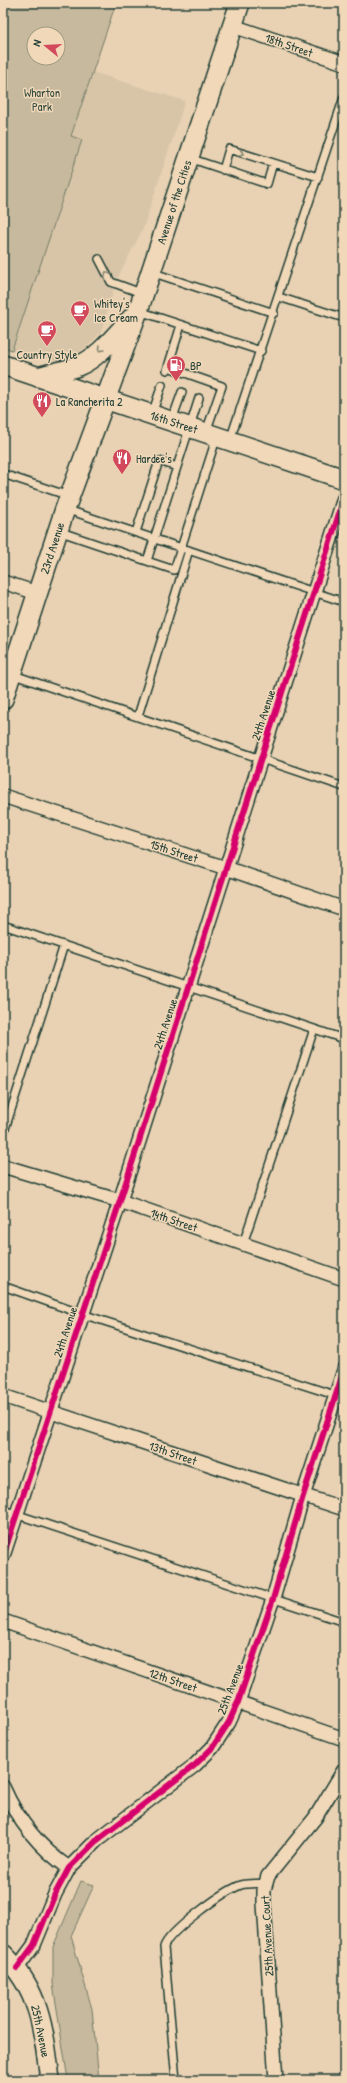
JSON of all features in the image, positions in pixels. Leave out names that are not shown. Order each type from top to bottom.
[{"type":"main road","name":"Avenue of the Cities","points":[[104,399],[141,302],[240,3]]},
{"type":"main road","points":[[38,376],[78,366],[89,360],[97,354],[141,302]]},
{"type":"main road","name":"16th Street","points":[[3,365],[344,479]]},
{"type":"main road","name":"23rd Avenue","points":[[6,688],[67,502],[104,399]]},
{"type":"main road","points":[[3,1954],[17,1968]]},
{"type":"main road","name":"25th Avenue","points":[[17,1968],[28,1985],[37,2006],[50,2080]]},
{"type":"street","name":"18th Street","points":[[233,26],[344,63]]},
{"type":"street","name":"24th Avenue","points":[[3,1556],[120,1201],[344,498]]},
{"type":"street","points":[[3,582],[37,593]]},
{"type":"street","name":"15th Street","points":[[3,796],[226,868],[344,910]]},
{"type":"street","name":"14th Street","points":[[3,1166],[120,1201],[344,1279]]},
{"type":"street","name":"25th Avenue","points":[[17,1968],[34,1945],[55,1894],[69,1868],[96,1841],[195,1765],[212,1748],[229,1722],[238,1702],[273,1599],[303,1496],[340,1397],[344,1370]]},
{"type":"street","name":"13th Street","points":[[3,1396],[344,1509]]},
{"type":"street","name":"12th Street","points":[[3,1621],[344,1739]]},
{"type":"street","name":"25th Avenue Court","points":[[276,2080],[264,1904],[266,1883],[268,1876],[315,1818],[344,1770]]},
{"type":"street","points":[[3,1788],[19,1820],[37,1842],[52,1857],[69,1868]]},
{"type":"lane","points":[[147,561],[178,468],[211,434],[261,351],[344,97]]},
{"type":"lane","points":[[223,170],[229,149],[318,177]]},
{"type":"lane","points":[[189,158],[267,184],[273,163]]},
{"type":"lane","points":[[99,259],[111,282],[141,302],[181,325],[261,351]]},
{"type":"lane","points":[[151,272],[274,313]]},
{"type":"lane","points":[[279,297],[344,318]]},
{"type":"lane","points":[[58,531],[174,570],[211,434],[222,386],[205,382],[168,369],[181,325]]},
{"type":"lane","points":[[152,415],[162,385]]},
{"type":"lane","points":[[172,421],[182,392]]},
{"type":"lane","points":[[199,398],[211,434]]},
{"type":"lane","points":[[136,532],[159,461],[178,468]]},
{"type":"lane","points":[[3,474],[136,532],[344,602]]},
{"type":"lane","points":[[138,716],[189,550]]},
{"type":"lane","points":[[6,688],[138,716],[344,786]]},
{"type":"lane","points":[[3,925],[344,1039]]},
{"type":"lane","points":[[3,1135],[64,945]]},
{"type":"lane","points":[[243,1244],[314,1029]]},
{"type":"lane","points":[[3,1286],[82,1314],[340,1397]]},
{"type":"lane","points":[[3,1510],[344,1622]]},
{"type":"lane","points":[[176,2080],[164,1947],[166,1940],[196,1913],[241,1885],[266,1883]]},
{"type":"shaded area","points":[[93,72],[185,101],[143,229],[117,279],[101,332],[90,344],[74,356],[57,361],[12,350],[82,140],[71,137]]},
{"type":"green space","name":"Wharton Park","points":[[3,3],[116,3],[71,136],[82,140],[12,350],[3,347]]},
{"type":"green space","points":[[81,1881],[94,1885],[71,1936],[92,2009],[99,2080],[68,2080],[53,1984],[53,1947]]},
{"type":"cycle path","points":[[3,1556],[120,1201],[344,498]]},
{"type":"cycle path","points":[[17,1968],[34,1945],[55,1894],[69,1868],[96,1841],[195,1765],[212,1748],[229,1722],[238,1702],[273,1599],[303,1496],[344,1370]]},
{"type":"place","name":"Whitey's Ice Cream","points":[[80,327]]},
{"type":"place","name":"Country Style","points":[[47,347]]},
{"type":"place","name":"BP","points":[[176,382]]},
{"type":"place","name":"La Rancherita 2","points":[[42,418]]},
{"type":"place","name":"Hardee's","points":[[122,475]]}]
